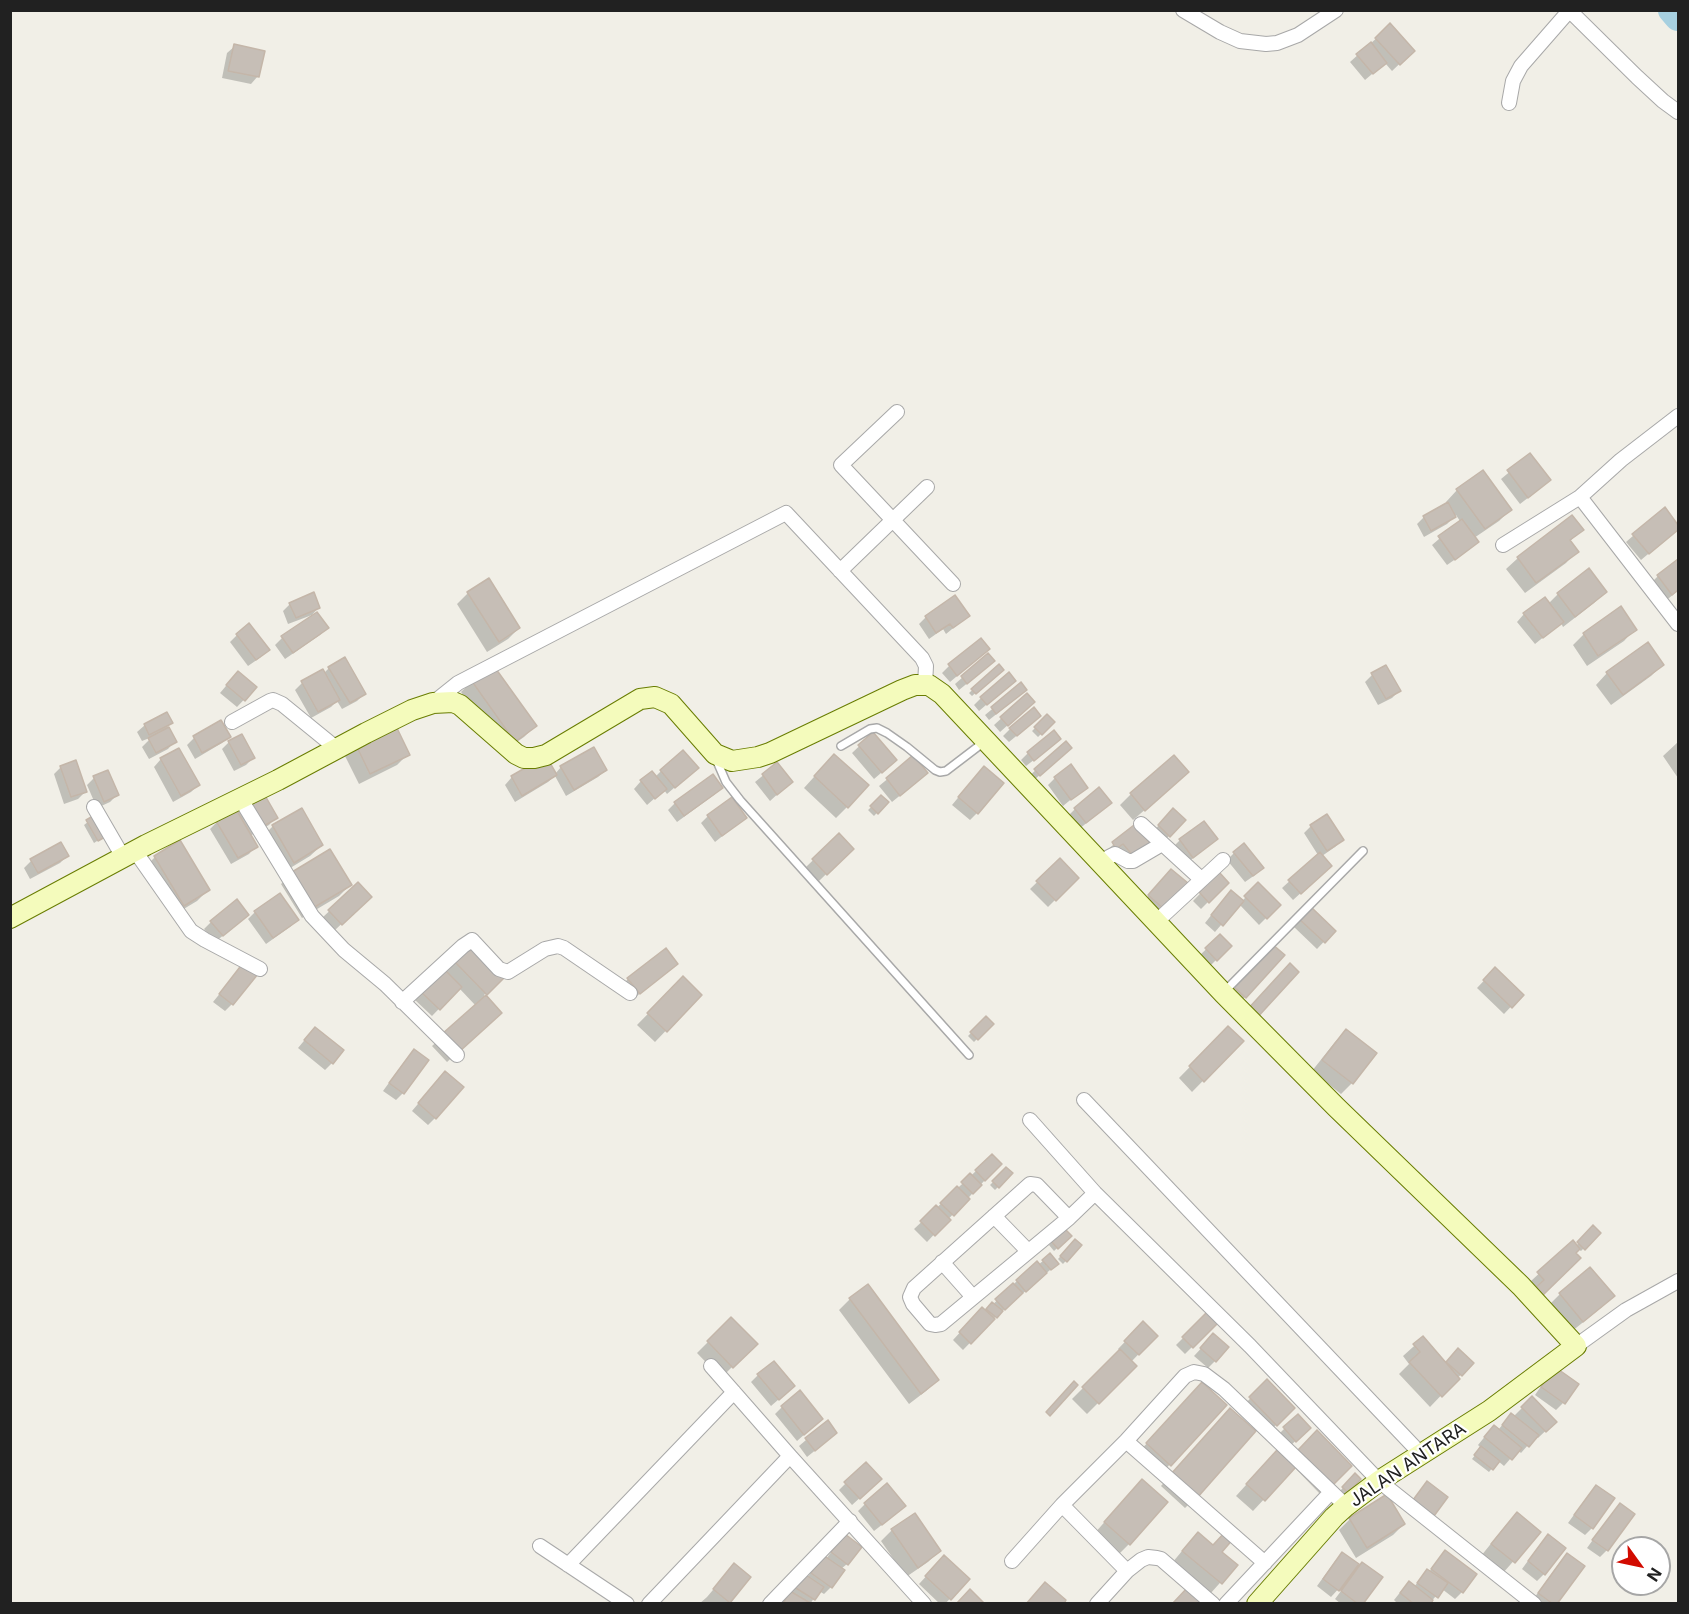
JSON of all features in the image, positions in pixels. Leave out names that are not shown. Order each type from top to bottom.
[{"type":"street","points":[[1183,10],[1220,32],[1239,40],[1266,44],[1277,43],[1298,35],[1336,10]]},
{"type":"street","points":[[1509,103],[1513,81],[1521,66],[1569,11],[1637,77],[1678,112]]},
{"type":"street","points":[[897,412],[841,465],[953,584]]},
{"type":"street","points":[[1503,545],[1580,497],[1678,416]]},
{"type":"street","points":[[840,571],[927,486]]},
{"type":"street","points":[[1580,497],[1678,624]]},
{"type":"street","points":[[433,703],[458,683],[786,513],[921,658],[926,666],[925,685]]},
{"type":"street","points":[[10,918],[336,748],[412,710],[433,703],[453,702],[460,705],[516,754],[524,758],[534,758],[546,755],[640,699],[655,698],[671,704],[715,754],[732,761],[758,757],[786,746],[902,690],[915,685],[929,685],[942,694],[1223,993],[1336,1107],[1521,1286],[1576,1346],[1626,1310],[1678,1281]]},
{"type":"street","points":[[232,722],[273,700],[282,704],[336,748]]},
{"type":"street","points":[[240,798],[312,916],[344,950],[385,984],[456,1054]]},
{"type":"street","points":[[94,807],[191,931],[260,969]]},
{"type":"street","points":[[1141,824],[1201,879]]},
{"type":"street","points":[[1102,864],[1108,857],[1115,854],[1128,861],[1133,861],[1162,844]]},
{"type":"street","points":[[1156,922],[1223,860]]},
{"type":"street","points":[[402,1002],[463,945],[472,940],[499,969],[508,972],[545,949],[558,946],[564,948],[630,993]]},
{"type":"street","points":[[1084,1100],[1420,1453]]},
{"type":"street","points":[[1030,1120],[1095,1194],[1250,1346],[1379,1481],[1534,1604]]},
{"type":"street","points":[[1069,1218],[1037,1185],[1030,1184],[911,1292],[910,1297],[913,1304],[930,1324],[941,1324],[1069,1218],[1095,1194]]},
{"type":"street","points":[[994,1216],[1028,1251]]},
{"type":"street","points":[[942,1262],[973,1297]]},
{"type":"street","name":"JALAN ANTARA","points":[[1257,1604],[1334,1517],[1347,1506],[1420,1453],[1489,1411],[1576,1346]]},
{"type":"street","points":[[711,1366],[924,1604]]},
{"type":"street","points":[[1012,1561],[1185,1376],[1194,1371],[1210,1378],[1224,1389],[1347,1506]]},
{"type":"street","points":[[568,1565],[734,1392]]},
{"type":"street","points":[[1126,1441],[1265,1563]]},
{"type":"street","points":[[649,1604],[790,1456]]},
{"type":"street","points":[[1226,1604],[1331,1492]]},
{"type":"street","points":[[1062,1505],[1127,1571]]},
{"type":"street","points":[[770,1604],[850,1521]]},
{"type":"street","points":[[540,1546],[627,1604]]},
{"type":"street","points":[[1097,1604],[1127,1571],[1148,1557],[1161,1559],[1213,1604]]},
{"type":"lane","points":[[841,746],[870,729],[877,728],[940,772],[946,771],[986,741]]},
{"type":"lane","points":[[715,754],[729,788],[969,1055]]},
{"type":"lane","points":[[1223,993],[1362,850]]},
{"type":"building","points":[[1390,23],[1415,51],[1400,65],[1375,38]]},
{"type":"building","points":[[1371,42],[1387,63],[1373,74],[1356,54]]},
{"type":"building","points":[[234,44],[265,51],[259,77],[228,71]]},
{"type":"building","points":[[1530,453],[1551,480],[1528,498],[1507,470]]},
{"type":"building","points":[[1483,470],[1512,510],[1485,529],[1456,489]]},
{"type":"building","points":[[1448,502],[1456,517],[1431,531],[1423,516]]},
{"type":"building","points":[[1665,507],[1678,525],[1678,530],[1649,554],[1632,534]]},
{"type":"building","points":[[1572,515],[1584,530],[1570,540],[1579,552],[1536,583],[1517,557]]},
{"type":"building","points":[[1462,519],[1479,542],[1455,560],[1438,536]]},
{"type":"building","points":[[1678,559],[1678,590],[1672,595],[1657,575]]},
{"type":"building","points":[[1589,568],[1607,592],[1575,617],[1557,593]]},
{"type":"building","points":[[489,578],[520,628],[499,642],[467,592]]},
{"type":"building","points":[[314,592],[320,608],[296,618],[289,603]]},
{"type":"building","points":[[955,595],[970,616],[953,628],[950,624],[936,633],[925,616]]},
{"type":"building","points":[[1545,597],[1564,622],[1543,638],[1523,613]]},
{"type":"building","points":[[1621,606],[1637,630],[1598,656],[1583,633]]},
{"type":"building","points":[[317,612],[329,628],[293,653],[281,636]]},
{"type":"building","points":[[249,623],[270,650],[256,660],[236,634]]},
{"type":"building","points":[[981,638],[990,649],[957,676],[948,664]]},
{"type":"building","points":[[1648,642],[1664,665],[1623,695],[1606,672]]},
{"type":"building","points":[[988,653],[995,661],[967,684],[961,676]]},
{"type":"building","points":[[345,657],[366,694],[350,703],[328,667]]},
{"type":"building","points":[[999,664],[1004,670],[976,694],[971,689]]},
{"type":"building","points":[[1386,665],[1401,691],[1386,699],[1371,673]]},
{"type":"building","points":[[323,669],[340,700],[318,712],[301,681]]},
{"type":"building","points":[[496,669],[537,726],[515,742],[471,680]]},
{"type":"building","points":[[238,671],[257,687],[245,701],[226,685]]},
{"type":"building","points":[[1009,672],[1016,681],[987,705],[980,697]]},
{"type":"building","points":[[1021,682],[1027,690],[996,714],[991,707]]},
{"type":"building","points":[[1027,693],[1035,702],[1008,726],[1000,717]]},
{"type":"building","points":[[1034,707],[1041,716],[1017,736],[1009,728]]},
{"type":"building","points":[[167,712],[173,723],[149,735],[144,724]]},
{"type":"building","points":[[1047,714],[1055,722],[1042,735],[1034,727]]},
{"type":"building","points":[[221,720],[231,737],[202,753],[193,736]]},
{"type":"building","points":[[395,724],[410,755],[370,774],[355,743]]},
{"type":"building","points":[[169,727],[177,742],[156,753],[148,738]]},
{"type":"building","points":[[1054,730],[1061,739],[1034,761],[1027,752]]},
{"type":"building","points":[[873,732],[897,760],[882,773],[858,745]]},
{"type":"building","points":[[242,734],[255,758],[241,765],[228,741]]},
{"type":"building","points":[[1066,741],[1072,748],[1040,776],[1034,769]]},
{"type":"building","points":[[594,747],[607,770],[574,790],[560,766]]},
{"type":"building","points":[[179,748],[200,785],[181,796],[160,758]]},
{"type":"building","points":[[683,750],[699,768],[675,788],[660,770]]},
{"type":"building","points":[[834,754],[869,785],[848,808],[814,776]]},
{"type":"building","points":[[913,755],[928,773],[900,796],[886,778]]},
{"type":"building","points":[[1174,755],[1189,772],[1145,811],[1130,793]]},
{"type":"building","points":[[546,756],[557,775],[522,796],[511,776]]},
{"type":"building","points":[[76,760],[87,792],[71,797],[60,766]]},
{"type":"building","points":[[777,762],[793,782],[777,795],[762,774]]},
{"type":"building","points":[[1071,764],[1088,788],[1071,800],[1054,777]]},
{"type":"building","points":[[984,766],[1004,783],[978,814],[958,797]]},
{"type":"building","points":[[108,770],[119,795],[104,802],[93,776]]},
{"type":"building","points":[[652,771],[667,789],[655,799],[640,780]]},
{"type":"building","points":[[713,774],[723,788],[684,816],[674,802]]},
{"type":"building","points":[[1099,787],[1112,803],[1086,823],[1074,808]]},
{"type":"building","points":[[263,792],[278,818],[260,828],[245,803]]},
{"type":"building","points":[[881,795],[889,802],[878,814],[870,806]]},
{"type":"building","points":[[732,797],[747,818],[722,836],[707,815]]},
{"type":"building","points":[[302,808],[323,845],[294,863],[272,825]]},
{"type":"building","points":[[1173,808],[1186,820],[1170,837],[1158,825]]},
{"type":"building","points":[[236,809],[258,847],[238,858],[216,821]]},
{"type":"building","points":[[1327,814],[1344,840],[1327,851],[1310,825]]},
{"type":"building","points":[[93,816],[105,837],[98,841],[86,820]]},
{"type":"building","points":[[1204,821],[1218,839],[1193,858],[1179,839]]},
{"type":"building","points":[[1134,825],[1150,843],[1134,857],[1123,844],[1116,849],[1112,842]]},
{"type":"building","points":[[839,833],[854,849],[827,875],[812,859]]},
{"type":"building","points":[[180,840],[210,890],[184,906],[154,856]]},
{"type":"building","points":[[61,842],[69,856],[38,873],[30,859]]},
{"type":"building","points":[[1244,843],[1264,868],[1253,876],[1233,852]]},
{"type":"building","points":[[330,849],[352,885],[313,908],[292,872]]},
{"type":"building","points":[[1320,852],[1332,866],[1301,894],[1288,880]]},
{"type":"building","points":[[1060,858],[1079,878],[1056,901],[1036,881]]},
{"type":"building","points":[[1171,869],[1188,883],[1165,910],[1148,895]]},
{"type":"building","points":[[1219,872],[1229,883],[1209,903],[1199,892]]},
{"type":"building","points":[[358,882],[372,897],[342,925],[328,910]]},
{"type":"building","points":[[1258,882],[1281,905],[1267,919],[1244,896]]},
{"type":"building","points":[[1231,890],[1244,901],[1223,926],[1211,915]]},
{"type":"building","points":[[280,893],[299,920],[273,938],[254,911]]},
{"type":"building","points":[[237,899],[249,915],[223,936],[210,921]]},
{"type":"building","points":[[1310,906],[1336,931],[1325,943],[1298,918]]},
{"type":"building","points":[[1220,934],[1232,946],[1217,961],[1205,948]]},
{"type":"building","points":[[471,943],[504,978],[487,995],[453,960]]},
{"type":"building","points":[[1272,944],[1285,955],[1246,998],[1233,986]]},
{"type":"building","points":[[666,948],[678,964],[640,994],[627,978]]},
{"type":"building","points":[[243,963],[258,974],[233,1005],[219,994]]},
{"type":"building","points":[[1290,963],[1299,972],[1255,1020],[1246,1011]]},
{"type":"building","points":[[1495,967],[1524,995],[1512,1008],[1483,980]]},
{"type":"building","points":[[444,969],[462,987],[440,1010],[421,992]]},
{"type":"building","points":[[683,976],[702,995],[667,1032],[647,1013]]},
{"type":"building","points":[[486,995],[502,1013],[459,1052],[442,1034]]},
{"type":"building","points":[[986,1016],[994,1024],[978,1040],[970,1032]]},
{"type":"building","points":[[1228,1026],[1244,1041],[1204,1082],[1189,1066]]},
{"type":"building","points":[[315,1027],[344,1050],[333,1064],[304,1040]]},
{"type":"building","points":[[1346,1029],[1377,1053],[1353,1084],[1322,1060]]},
{"type":"building","points":[[414,1049],[429,1060],[404,1094],[389,1083]]},
{"type":"building","points":[[445,1071],[464,1087],[436,1119],[418,1103]]},
{"type":"building","points":[[992,1154],[1002,1164],[985,1181],[975,1170]]},
{"type":"building","points":[[1006,1167],[1013,1173],[999,1188],[992,1181]]},
{"type":"building","points":[[970,1173],[982,1185],[973,1194],[961,1182]]},
{"type":"building","points":[[957,1186],[970,1199],[954,1216],[940,1203]]},
{"type":"building","points":[[936,1205],[951,1220],[935,1236],[920,1221]]},
{"type":"building","points":[[1593,1225],[1601,1233],[1585,1250],[1577,1242]]},
{"type":"building","points":[[1064,1228],[1072,1236],[1058,1249],[1051,1241]]},
{"type":"building","points":[[1075,1239],[1082,1245],[1067,1262],[1060,1256]]},
{"type":"building","points":[[1573,1240],[1580,1249],[1576,1253],[1581,1258],[1542,1296],[1535,1288],[1544,1280],[1537,1272]]},
{"type":"building","points":[[1050,1253],[1059,1264],[1051,1270],[1042,1260]]},
{"type":"building","points":[[1037,1261],[1047,1273],[1026,1292],[1016,1280]]},
{"type":"building","points":[[1590,1267],[1615,1296],[1583,1322],[1559,1293]]},
{"type":"building","points":[[1013,1283],[1023,1293],[1005,1310],[995,1299]]},
{"type":"building","points":[[868,1284],[939,1380],[921,1394],[849,1298]]},
{"type":"building","points":[[992,1302],[1003,1311],[997,1318],[986,1309]]},
{"type":"building","points":[[982,1307],[995,1319],[971,1344],[959,1332]]},
{"type":"building","points":[[1207,1312],[1218,1323],[1193,1348],[1182,1337]]},
{"type":"building","points":[[731,1317],[758,1344],[733,1368],[707,1341]]},
{"type":"building","points":[[1143,1321],[1158,1336],[1139,1355],[1124,1341]]},
{"type":"building","points":[[1213,1333],[1229,1347],[1216,1362],[1200,1348]]},
{"type":"building","points":[[1423,1336],[1460,1379],[1442,1397],[1409,1362],[1420,1352],[1413,1344]]},
{"type":"building","points":[[1458,1348],[1474,1363],[1462,1376],[1446,1362]]},
{"type":"building","points":[[1120,1349],[1137,1366],[1099,1404],[1082,1387]]},
{"type":"building","points":[[774,1361],[795,1386],[779,1400],[757,1374]]},
{"type":"building","points":[[1555,1367],[1579,1384],[1565,1404],[1541,1387]]},
{"type":"building","points":[[1267,1379],[1295,1408],[1277,1426],[1249,1397]]},
{"type":"building","points":[[1074,1381],[1078,1385],[1050,1416],[1046,1412]]},
{"type":"building","points":[[1202,1382],[1227,1405],[1171,1466],[1146,1443]]},
{"type":"building","points":[[800,1390],[823,1419],[804,1435],[781,1406]]},
{"type":"building","points":[[1532,1396],[1557,1422],[1546,1432],[1521,1407]]},
{"type":"building","points":[[1230,1408],[1256,1431],[1197,1498],[1171,1474]]},
{"type":"building","points":[[1511,1413],[1539,1435],[1529,1447],[1502,1425]]},
{"type":"building","points":[[1298,1414],[1311,1428],[1296,1442],[1283,1427]]},
{"type":"building","points":[[828,1420],[837,1433],[815,1451],[805,1438]]},
{"type":"building","points":[[1494,1425],[1522,1448],[1512,1460],[1484,1437]]},
{"type":"building","points":[[1317,1430],[1352,1466],[1333,1485],[1298,1450]]},
{"type":"building","points":[[1481,1446],[1500,1461],[1493,1470],[1474,1455]]},
{"type":"building","points":[[1277,1450],[1296,1467],[1265,1501],[1246,1484]]},
{"type":"building","points":[[866,1462],[882,1479],[860,1499],[844,1482]]},
{"type":"building","points":[[1355,1473],[1361,1479],[1348,1493],[1342,1487]]},
{"type":"building","points":[[1142,1479],[1168,1502],[1130,1545],[1104,1522]]},
{"type":"building","points":[[1427,1481],[1448,1497],[1434,1516],[1413,1500]]},
{"type":"building","points":[[887,1483],[906,1506],[882,1525],[864,1503]]},
{"type":"building","points":[[1596,1485],[1615,1498],[1593,1529],[1574,1515]]},
{"type":"building","points":[[1387,1494],[1405,1524],[1367,1548],[1349,1518]]},
{"type":"building","points":[[1620,1503],[1635,1514],[1619,1536],[1611,1536],[1611,1547],[1608,1551],[1592,1540]]},
{"type":"building","points":[[1517,1512],[1541,1532],[1515,1563],[1491,1544]]},
{"type":"building","points":[[915,1513],[941,1551],[918,1568],[891,1529]]},
{"type":"building","points":[[1226,1531],[1234,1538],[1222,1552],[1238,1565],[1222,1584],[1182,1551],[1198,1532],[1213,1545]]},
{"type":"building","points":[[845,1534],[862,1547],[848,1565],[831,1552]]},
{"type":"building","points":[[1548,1534],[1566,1548],[1545,1575],[1528,1561]]},
{"type":"building","points":[[1445,1550],[1477,1574],[1463,1593],[1431,1569]]},
{"type":"building","points":[[1342,1552],[1359,1564],[1339,1591],[1323,1579]]},
{"type":"building","points":[[1567,1553],[1585,1566],[1557,1604],[1553,1604],[1538,1593]]},
{"type":"building","points":[[823,1555],[845,1570],[832,1588],[811,1573]]},
{"type":"building","points":[[944,1555],[970,1579],[951,1600],[925,1576]]},
{"type":"building","points":[[1362,1562],[1383,1577],[1363,1604],[1358,1604],[1341,1591]]},
{"type":"building","points":[[734,1563],[751,1577],[730,1603],[713,1589]]},
{"type":"building","points":[[1427,1569],[1448,1583],[1438,1598],[1417,1583]]},
{"type":"building","points":[[803,1573],[824,1587],[815,1600],[794,1587]]},
{"type":"building","points":[[1409,1581],[1433,1600],[1431,1604],[1414,1604],[1400,1593]]},
{"type":"building","points":[[1045,1582],[1066,1600],[1064,1604],[1026,1604]]},
{"type":"building","points":[[1188,1587],[1201,1600],[1197,1604],[1172,1604]]},
{"type":"building","points":[[970,1589],[985,1604],[956,1604]]},
{"type":"building","points":[[790,1591],[812,1604],[783,1604]]},
{"type":"waterway","points":[[1672,10],[1678,17]]}]
